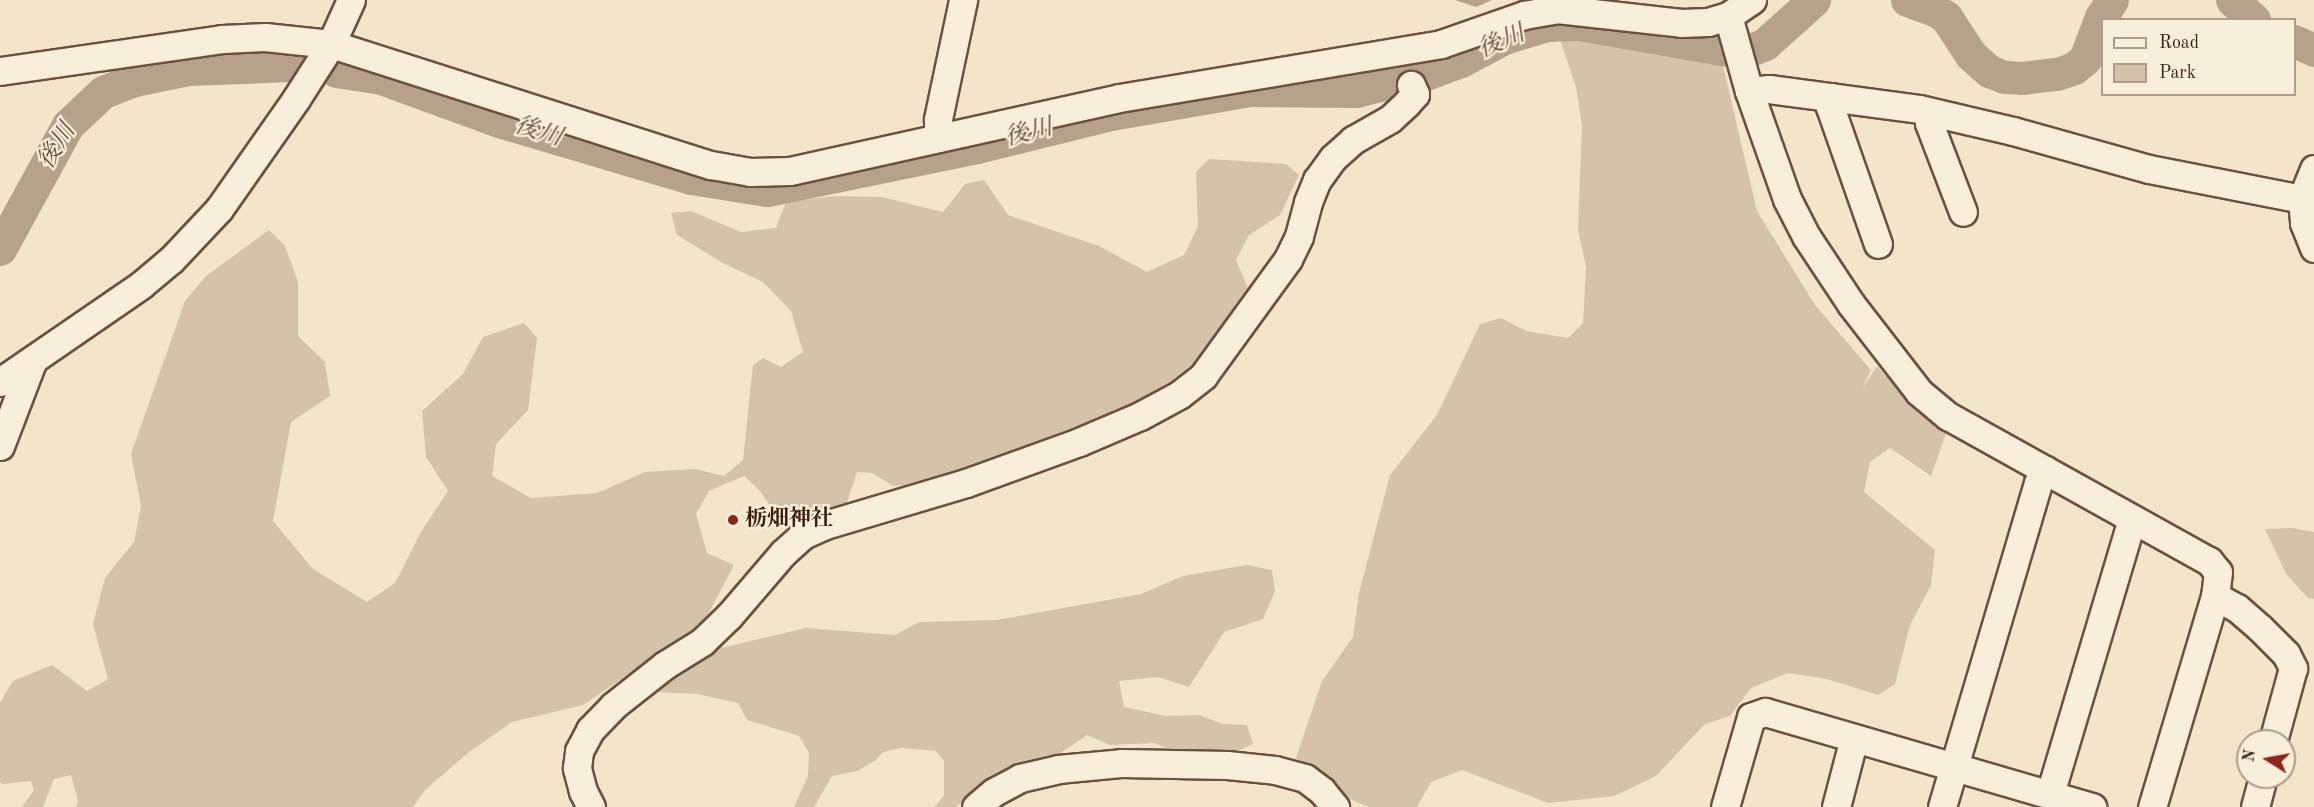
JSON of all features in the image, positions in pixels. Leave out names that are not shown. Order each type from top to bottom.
[{"type":"street","points":[[0,382],[32,362],[171,260],[219,208],[253,163],[331,44],[351,0]]},
{"type":"street","points":[[938,138],[938,119],[963,0]]},
{"type":"street","points":[[0,71],[222,39],[265,37],[331,44],[620,138],[711,165],[750,172],[790,171],[1119,98],[1442,44],[1524,15],[1557,9],[1681,23],[1708,22],[1728,16],[1752,0]]},
{"type":"street","points":[[1728,16],[1749,91],[1787,200],[1806,236],[1895,364],[1919,392],[1948,416],[2209,561],[2217,572],[2215,596],[2152,807]]},
{"type":"street","points":[[591,807],[583,791],[577,768],[579,751],[590,730],[613,706],[665,665],[702,642],[729,616],[783,553],[803,535],[825,525],[966,483],[1078,442],[1140,417],[1179,395],[1203,376],[1288,259],[1299,236],[1308,202],[1317,180],[1333,158],[1353,140],[1390,119],[1407,103],[1415,94],[1411,85]]},
{"type":"street","points":[[1749,91],[1769,89],[1930,112],[2013,131],[2150,169],[2302,199]]},
{"type":"street","points":[[1831,97],[1830,107],[1878,244]]},
{"type":"street","points":[[1930,112],[1929,123],[1963,212]]},
{"type":"street","points":[[2314,169],[2302,199],[2304,223],[2314,248]]},
{"type":"street","points":[[0,446],[32,362]]},
{"type":"street","points":[[1942,807],[2038,483],[2045,470]]},
{"type":"street","points":[[2050,794],[2132,519]]},
{"type":"street","points":[[2215,596],[2237,608],[2260,628],[2286,654],[2294,668],[2276,729]]},
{"type":"street","points":[[1725,807],[1751,717],[1766,712],[2092,807]]},
{"type":"street","points":[[1836,807],[1854,738]]},
{"type":"street","points":[[976,807],[994,792],[1020,778],[1058,769],[1120,763],[1227,765],[1275,770],[1305,778],[1322,791],[1335,807]]},
{"type":"street","points":[[2254,807],[2259,789]]},
{"type":"green space","points":[[1576,30],[1704,54],[1723,66],[1757,211],[1815,305],[1871,370],[1862,389],[1877,366],[1900,392],[1948,428],[1931,476],[1890,448],[1870,462],[1864,492],[1935,550],[1931,585],[1910,625],[1895,684],[1878,695],[1827,679],[1788,673],[1751,688],[1730,716],[1705,724],[1656,776],[1614,796],[1548,803],[1462,770],[1431,782],[1417,807],[1369,807],[1331,791],[1296,758],[1322,681],[1353,637],[1359,593],[1390,475],[1437,415],[1480,324],[1501,318],[1526,331],[1568,338],[1583,323],[1586,267],[1578,229],[1582,125],[1576,87],[1559,37]]},
{"type":"green space","points":[[1209,159],[1286,164],[1299,175],[1280,215],[1249,235],[1236,260],[1248,288],[1196,361],[1153,395],[1020,449],[925,484],[893,486],[872,473],[857,472],[846,505],[804,520],[774,511],[759,490],[744,476],[709,491],[696,514],[707,553],[734,565],[703,624],[583,705],[512,722],[469,752],[425,790],[413,807],[76,807],[78,801],[71,775],[54,779],[43,807],[22,807],[34,790],[31,781],[3,784],[0,782],[0,703],[13,681],[52,665],[87,691],[108,679],[93,624],[105,578],[134,542],[141,506],[131,454],[185,301],[206,276],[269,230],[285,246],[298,282],[298,336],[325,362],[330,396],[291,422],[273,521],[313,569],[367,602],[395,583],[421,532],[448,491],[426,457],[422,411],[463,374],[483,337],[524,323],[537,338],[528,410],[496,444],[492,476],[531,498],[597,493],[645,472],[695,469],[724,476],[743,460],[753,365],[763,358],[781,367],[803,352],[791,311],[763,282],[723,263],[677,235],[671,213],[691,211],[741,232],[776,228],[786,202],[834,196],[882,197],[943,212],[965,184],[984,180],[1008,215],[1099,246],[1147,272],[1184,255],[1198,226],[1196,172]]},
{"type":"green space","points":[[2292,528],[2314,532],[2314,599],[2308,598],[2286,574],[2265,529]]},
{"type":"green space","points":[[1247,565],[1272,570],[1275,591],[1263,619],[1224,632],[1189,687],[1158,677],[1119,681],[1124,707],[1166,716],[1199,715],[1223,724],[1247,725],[1253,744],[1224,757],[1172,750],[1154,743],[1110,745],[1087,735],[1047,762],[969,795],[956,807],[934,807],[944,796],[944,761],[936,751],[901,748],[883,752],[876,760],[857,771],[832,776],[814,807],[794,807],[808,776],[809,753],[799,736],[747,720],[738,703],[697,694],[655,692],[666,678],[708,651],[806,628],[895,635],[919,622],[997,620],[1141,594],[1183,576]]},
{"type":"shaded area","points":[[1455,0],[1492,0],[1476,7]]},
{"type":"waterway","name":"後川","points":[[1748,51],[1765,44],[1814,0]]},
{"type":"waterway","name":"後川","points":[[1907,0],[1935,10],[1946,17],[1971,55],[1989,71],[2005,77],[2022,78],[2057,74],[2074,68],[2085,59],[2101,17],[2112,0]]},
{"type":"waterway","name":"後川","points":[[2232,0],[2252,18]]},
{"type":"waterway","name":"後川","points":[[336,71],[381,78],[502,122],[691,178],[767,190],[977,147],[1111,114],[1250,90],[1356,91],[1428,73],[1461,61],[1504,38],[1547,25],[1579,24],[1726,50]]},
{"type":"waterway","name":"後川","points":[[2296,42],[2314,50]]},
{"type":"waterway","name":"後川","points":[[0,249],[68,125],[103,92],[134,80],[188,69],[290,65]]},
{"type":"place","name":"栃畑神社","points":[[733,520]]}]
